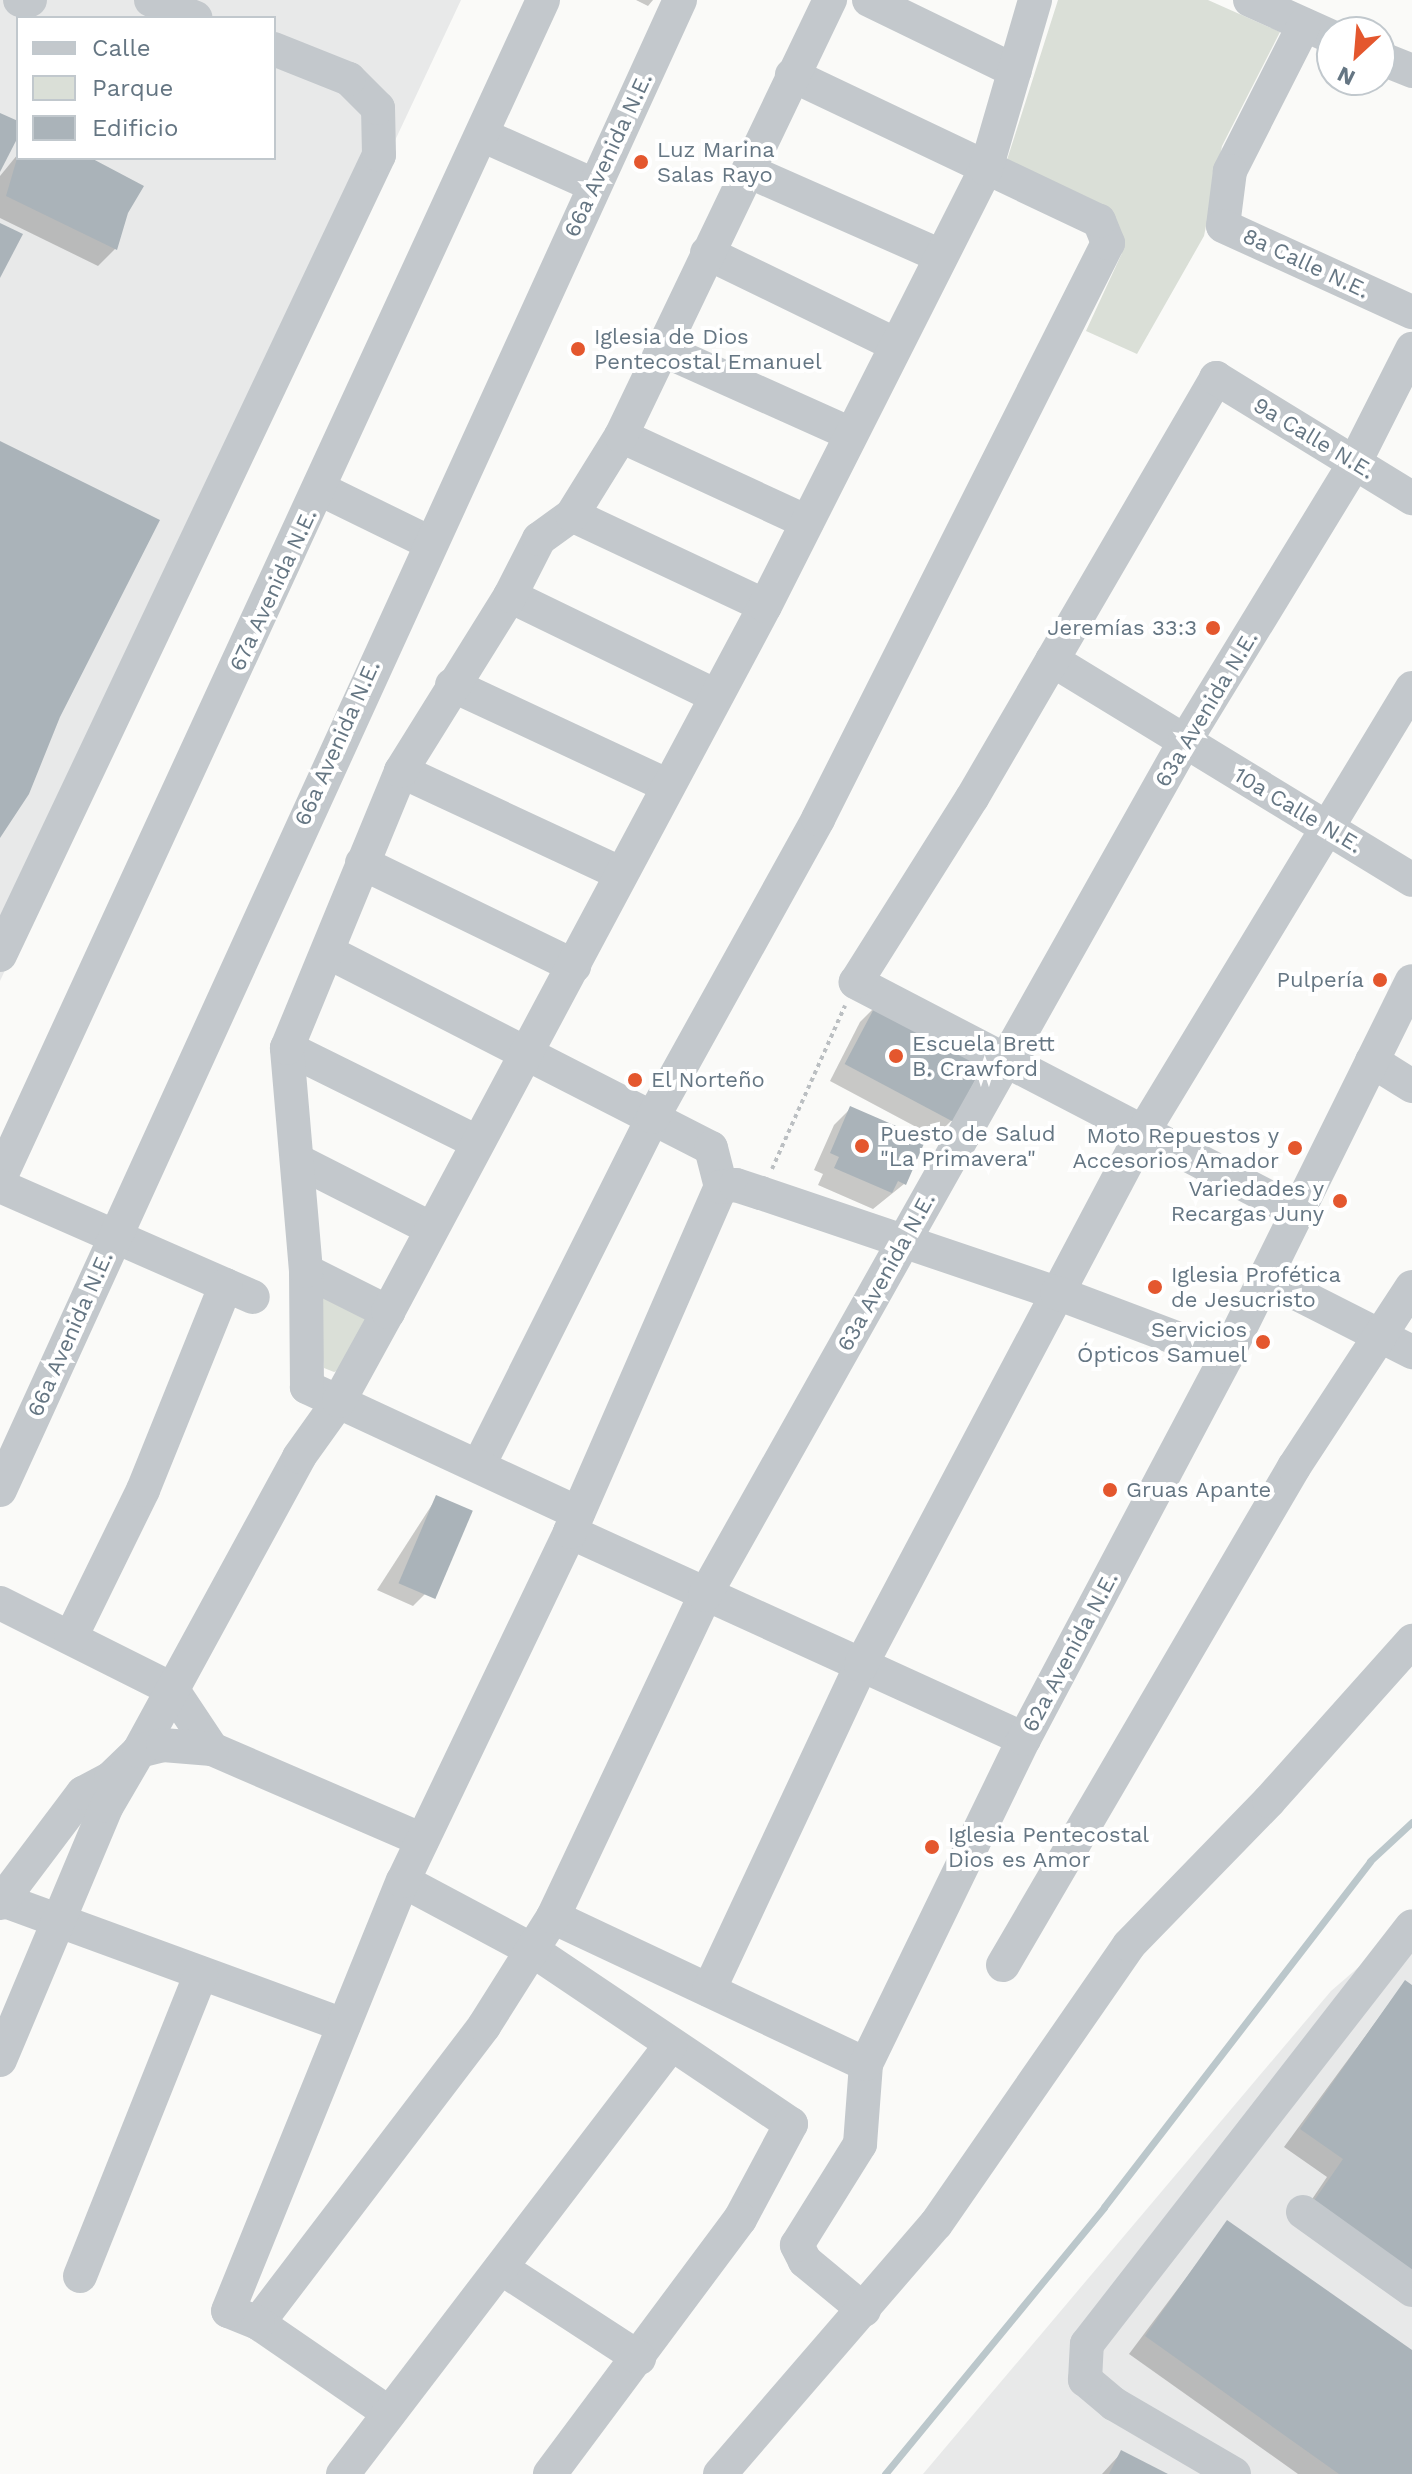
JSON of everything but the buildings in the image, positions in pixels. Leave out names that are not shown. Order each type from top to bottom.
[{"type":"street","points":[[20,0],[30,0]]},
{"type":"street","points":[[151,0],[191,16]]},
{"type":"street","name":"67a Avenida N.E.","points":[[0,1178],[543,0]]},
{"type":"street","name":"66a Avenida N.E.","points":[[0,1490],[428,542],[680,0]]},
{"type":"street","points":[[299,1457],[307,1387],[306,1271],[287,1048],[401,771],[510,596],[539,539],[572,515],[621,436],[830,0]]},
{"type":"street","points":[[869,0],[1015,71]]},
{"type":"street","points":[[0,2060],[107,1806],[139,1751],[159,1682],[299,1457],[339,1401],[388,1312],[574,966],[714,695],[765,606],[894,344],[986,169],[1035,0]]},
{"type":"street","points":[[1250,0],[1316,30]]},
{"type":"street","name":"8a Calle N.E.","points":[[1316,34],[1230,171],[1223,226],[1412,312]]},
{"type":"street","points":[[0,955],[379,155],[378,108],[349,79],[276,50]]},
{"type":"street","points":[[479,1465],[653,1117],[818,819],[1108,243],[1099,221],[792,75]]},
{"type":"street","points":[[482,135],[594,185]]},
{"type":"street","points":[[748,171],[941,256]]},
{"type":"street","points":[[707,253],[894,344]]},
{"type":"street","points":[[661,349],[851,434]]},
{"type":"street","name":"63a Avenida N.E.","points":[[258,2323],[484,2026],[553,1917],[705,1595],[1185,741],[1355,462],[1412,349]]},
{"type":"street","name":"9a Calle N.E.","points":[[1052,660],[1216,378],[1412,498]]},
{"type":"street","points":[[621,436],[807,522]]},
{"type":"street","points":[[320,489],[428,542]]},
{"type":"street","points":[[572,515],[765,606]]},
{"type":"street","points":[[510,596],[714,695]]},
{"type":"street","points":[[1052,660],[856,982],[1299,1213]]},
{"type":"street","name":"10a Calle N.E.","points":[[1052,660],[1412,880]]},
{"type":"street","points":[[452,685],[666,785]]},
{"type":"street","points":[[709,1990],[861,1665],[1143,1132],[1412,688]]},
{"type":"street","points":[[401,771],[620,873]]},
{"type":"street","points":[[362,863],[574,966]]},
{"type":"street","points":[[328,952],[711,1148],[721,1187],[574,1523],[403,1881],[228,2311],[258,2323],[389,2413]]},
{"type":"street","name":"62a Avenida N.E.","points":[[864,2310],[805,2261],[797,2245],[860,2144],[866,2064],[1024,1739],[1226,1357],[1412,981]]},
{"type":"street","points":[[287,1048],[477,1142]]},
{"type":"street","points":[[1372,1061],[1412,1086]]},
{"type":"street","points":[[298,1161],[432,1229]]},
{"type":"street","points":[[721,1187],[736,1185],[904,1241],[1057,1293],[1226,1357]]},
{"type":"street","points":[[0,1186],[240,1291],[71,1637]]},
{"type":"street","points":[[306,1271],[388,1312]]},
{"type":"street","points":[[1266,1278],[1412,1352]]},
{"type":"street","points":[[1003,1965],[1294,1467],[1412,1287]]},
{"type":"street","points":[[307,1387],[479,1465],[574,1523],[705,1595],[1024,1739]]},
{"type":"street","points":[[0,1603],[159,1682],[212,1749]]},
{"type":"street","points":[[720,2474],[936,2224],[1129,1945],[1269,1801],[1412,1641]]},
{"type":"street","points":[[344,2025],[1,1902],[83,1793],[111,1778],[139,1751],[163,1745],[212,1749],[422,1840]]},
{"type":"street","points":[[403,1881],[532,1950],[670,2046],[791,2124],[740,2219],[550,2474]]},
{"type":"street","points":[[553,1917],[866,2064]]},
{"type":"street","points":[[1234,2474],[1114,2404],[1085,2380],[1087,2344],[1409,1936]]},
{"type":"street","points":[[80,2276],[201,1973]]},
{"type":"street","points":[[343,2474],[670,2046]]},
{"type":"street","points":[[1303,2212],[1412,2290]]},
{"type":"street","points":[[501,2268],[639,2358]]},
{"type":"path","points":[[761,1193],[856,982]]},
{"type":"shaded area","points":[[0,0],[461,0],[0,981]]},
{"type":"shaded area","points":[[1412,1921],[1412,2474],[923,2474],[1331,1991]]},
{"type":"green space","points":[[1058,0],[1208,0],[1280,32],[1222,146],[1204,236],[1137,354],[1086,331],[1122,253],[1113,211],[1006,163]]},
{"type":"green space","points":[[315,1288],[371,1317],[343,1369],[334,1372],[324,1368]]},
{"type":"waterway","points":[[885,2474],[1104,2207],[1370,1861],[1412,1822]]},
{"type":"place","name":"Luz Marina Salas Rayo","points":[[641,162]]},
{"type":"place","name":"Iglesia de Dios Pentecostal Emanuel","points":[[578,349]]},
{"type":"place","name":"Jeremías 33:3","points":[[1213,628]]},
{"type":"place","name":"Pulpería","points":[[1380,980]]},
{"type":"place","name":"Escuela Brett B. Crawford","points":[[896,1056]]},
{"type":"place","name":"El Norteño","points":[[635,1080]]},
{"type":"place","name":"Puesto de Salud \"La Primavera\"","points":[[862,1146]]},
{"type":"place","name":"Moto Repuestos y Accesorios Amador","points":[[1295,1148]]},
{"type":"place","name":"Variedades y Recargas Juny","points":[[1340,1201]]},
{"type":"place","name":"Iglesia Profética de Jesucristo","points":[[1155,1287]]},
{"type":"place","name":"Servicios Ópticos Samuel","points":[[1263,1342]]},
{"type":"place","name":"Gruas Apante","points":[[1110,1490]]},
{"type":"place","name":"Iglesia Pentecostal Dios es Amor","points":[[932,1847]]}]
